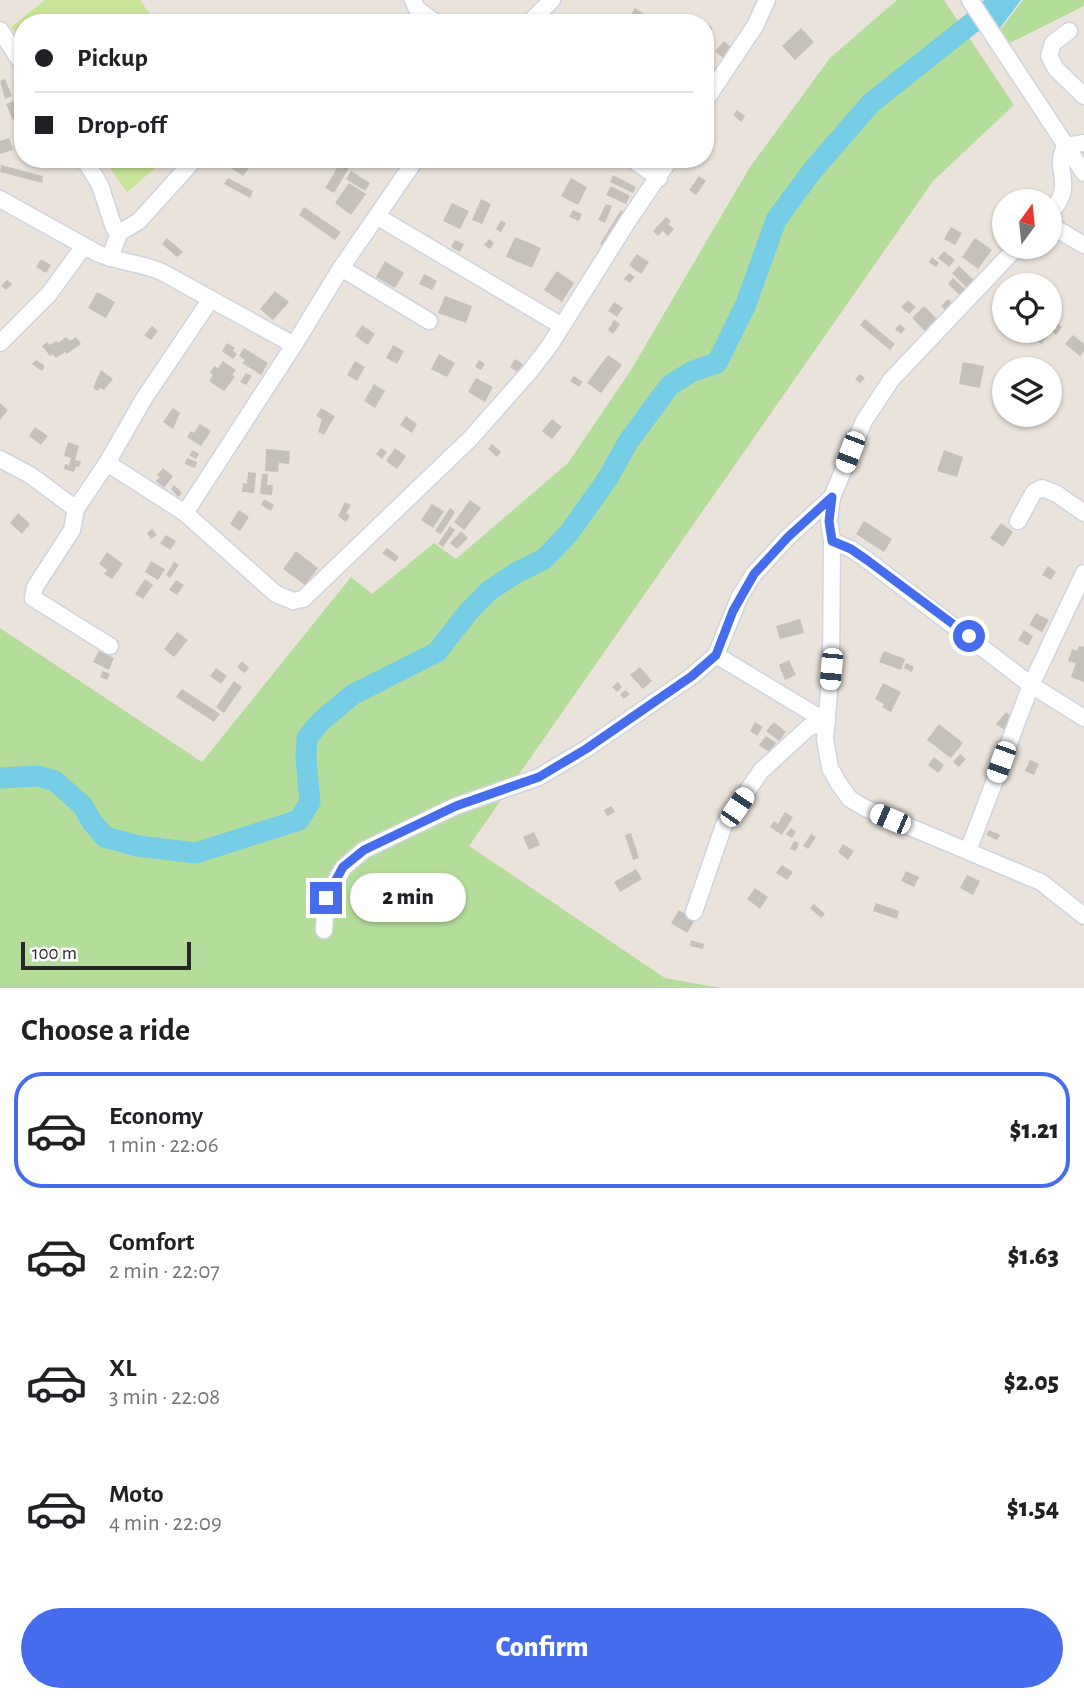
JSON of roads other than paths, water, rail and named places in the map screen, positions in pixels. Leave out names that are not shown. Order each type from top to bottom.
[{"type":"street","points":[[413,0],[417,9],[424,14]]},
{"type":"street","points":[[538,14],[552,0]]},
{"type":"street","points":[[714,88],[755,26],[766,0]]},
{"type":"street","points":[[970,0],[1084,173]]},
{"type":"street","points":[[0,30],[14,51]]},
{"type":"street","points":[[1069,31],[1053,43],[1049,56],[1056,69],[1084,96]]},
{"type":"street","points":[[1066,146],[1084,142]]},
{"type":"street","points":[[1062,192],[1060,160],[1066,146]]},
{"type":"street","points":[[90,168],[100,185],[114,228],[120,233]]},
{"type":"street","points":[[110,258],[120,233],[139,221],[187,168]]},
{"type":"street","points":[[185,513],[341,268],[410,168]]},
{"type":"street","points":[[644,168],[659,178]]},
{"type":"street","points":[[107,463],[185,513],[276,594],[293,601],[303,599],[478,431],[531,370],[665,168]]},
{"type":"street","points":[[0,199],[110,258],[144,264],[294,345]]},
{"type":"street","points":[[378,217],[562,326]]},
{"type":"street","points":[[1062,232],[1084,245]]},
{"type":"street","points":[[0,344],[49,294],[85,246]]},
{"type":"street","points":[[1006,259],[883,391],[864,421],[832,497],[829,521],[832,541],[831,669],[825,740],[831,768],[850,799],[865,808],[1041,882],[1084,916]]},
{"type":"street","points":[[341,268],[429,321]]},
{"type":"street","points":[[110,646],[33,598],[35,587],[72,530],[76,509],[107,463],[142,400],[211,299]]},
{"type":"street","points":[[0,459],[30,475],[76,509]]},
{"type":"street","points":[[1018,521],[1034,492],[1042,488],[1057,494],[1084,513]]},
{"type":"street","points":[[324,930],[326,898],[343,867],[364,850],[456,806],[539,777],[586,749],[692,676],[716,655],[737,603],[754,574],[788,537],[832,497]]},
{"type":"street","points":[[832,541],[867,560],[1031,685],[1084,718]]},
{"type":"street","points":[[968,851],[1031,685],[1084,573]]},
{"type":"street","points":[[716,655],[827,722]]},
{"type":"street","points":[[694,912],[724,825],[761,771],[809,727],[827,722]]},
{"type":"water","points":[[992,0],[1021,0],[997,32],[982,11]]},
{"type":"waterway","points":[[0,778],[38,776],[55,781],[83,806],[105,837],[138,846],[196,853],[299,820],[310,802],[307,738],[320,722],[352,695],[437,652],[469,611],[490,590],[544,559],[569,533],[608,478],[628,442],[670,385],[693,371],[717,363],[746,304],[776,220],[812,171],[871,103],[1001,0]]}]
